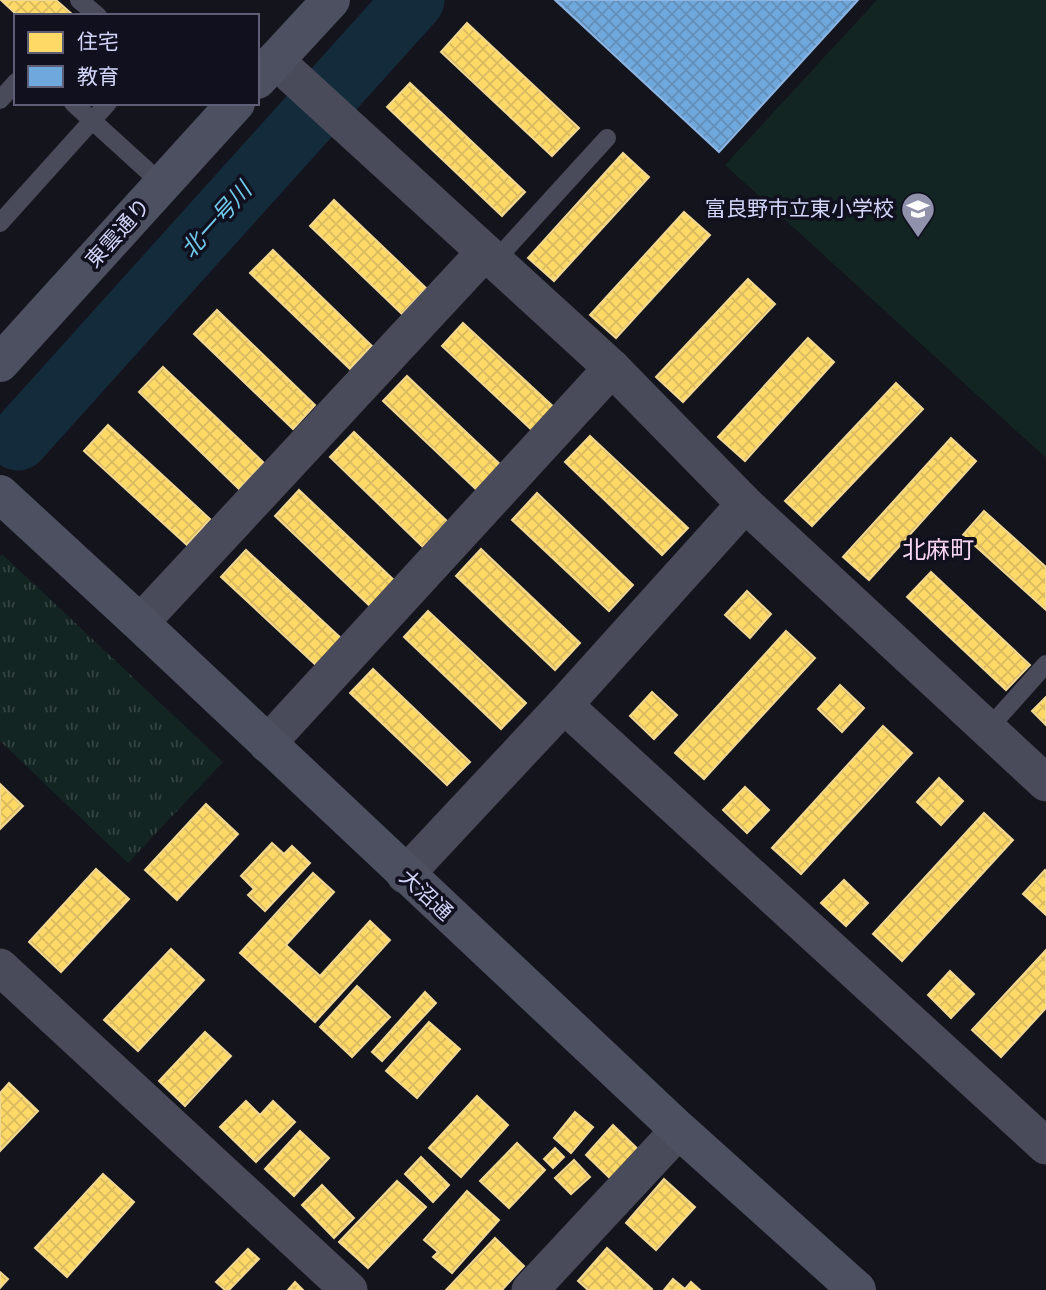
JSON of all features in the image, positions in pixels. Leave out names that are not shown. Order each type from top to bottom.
[{"type":"street","points":[[331,0],[266,70],[310,93],[612,368],[745,504],[1046,783]]},
{"type":"street","name":"東雲通り","points":[[0,363],[162,184],[223,111]]},
{"type":"street","points":[[140,623],[489,257]]},
{"type":"street","points":[[267,744],[612,368]]},
{"type":"street","points":[[405,875],[564,705],[745,504]]},
{"type":"street","name":"大沼通","points":[[5,511],[140,623],[678,1130],[857,1290]]},
{"type":"street","points":[[564,705],[1046,1146]]},
{"type":"street","points":[[0,967],[349,1290]]},
{"type":"street","points":[[530,1290],[678,1130]]},
{"type":"lane","points":[[79,0],[96,14]]},
{"type":"lane","points":[[0,100],[14,84]]},
{"type":"lane","points":[[75,105],[162,184]]},
{"type":"lane","points":[[0,223],[106,105]]},
{"type":"lane","points":[[489,257],[607,138]]},
{"type":"lane","points":[[988,729],[1046,664]]},
{"type":"green space","name":"富良野市立東小学校","points":[[877,0],[1046,0],[1046,458],[725,165]]},
{"type":"green space","points":[[2,554],[223,762],[128,863],[0,741]]},
{"type":"building: 住宅","points":[[1,0],[56,0],[72,14],[16,14]]},
{"type":"building: 住宅","points":[[467,23],[579,128],[552,156],[441,52]]},
{"type":"building: 住宅","points":[[410,83],[525,192],[502,216],[387,107]]},
{"type":"building: 住宅","points":[[623,153],[649,177],[554,281],[528,258]]},
{"type":"building: 住宅","points":[[334,200],[426,288],[402,314],[310,226]]},
{"type":"building: 住宅","points":[[684,212],[710,235],[616,338],[590,315]]},
{"type":"building: 住宅","points":[[273,250],[372,346],[350,369],[250,273]]},
{"type":"building: 住宅","points":[[748,279],[775,304],[683,402],[656,377]]},
{"type":"building: 住宅","points":[[217,310],[315,405],[293,429],[194,334]]},
{"type":"building: 住宅","points":[[463,323],[557,410],[535,433],[442,346]]},
{"type":"building: 住宅","points":[[808,338],[834,362],[745,461],[718,437]]},
{"type":"building: 住宅","points":[[163,367],[264,463],[239,489],[139,392]]},
{"type":"building: 住宅","points":[[407,376],[504,468],[480,493],[383,401]]},
{"type":"building: 住宅","points":[[896,383],[923,409],[812,526],[785,501]]},
{"type":"building: 住宅","points":[[108,425],[210,519],[187,545],[84,451]]},
{"type":"building: 住宅","points":[[354,432],[450,524],[425,549],[330,457]]},
{"type":"building: 住宅","points":[[590,436],[688,528],[662,555],[565,462]]},
{"type":"building: 住宅","points":[[951,438],[976,461],[869,580],[843,557]]},
{"type":"building: 住宅","points":[[299,490],[396,582],[371,607],[275,516]]},
{"type":"building: 住宅","points":[[537,493],[633,585],[609,611],[512,520]]},
{"type":"building: 住宅","points":[[984,511],[1046,567],[1046,610],[963,535]]},
{"type":"building: 住宅","points":[[481,549],[580,643],[555,670],[456,576]]},
{"type":"building: 住宅","points":[[246,550],[343,640],[318,667],[221,577]]},
{"type":"building: 住宅","points":[[931,572],[1030,665],[1006,690],[907,597]]},
{"type":"building: 住宅","points":[[747,591],[771,614],[750,638],[725,615]]},
{"type":"building: 住宅","points":[[428,611],[526,703],[501,729],[404,637]]},
{"type":"building: 住宅","points":[[786,631],[815,658],[704,779],[675,753]]},
{"type":"building: 住宅","points":[[373,669],[470,762],[447,785],[350,693]]},
{"type":"building: 住宅","points":[[840,685],[864,708],[842,732],[818,709]]},
{"type":"building: 住宅","points":[[652,692],[677,715],[654,739],[630,716]]},
{"type":"building: 住宅","points":[[1046,697],[1046,725],[1032,711]]},
{"type":"building: 住宅","points":[[883,726],[912,753],[801,874],[772,848]]},
{"type":"building: 住宅","points":[[939,778],[963,801],[941,825],[917,802]]},
{"type":"building: 住宅","points":[[0,784],[23,806],[0,829]]},
{"type":"building: 住宅","points":[[745,787],[769,810],[747,833],[723,810]]},
{"type":"building: 住宅","points":[[206,804],[238,834],[177,900],[145,870]]},
{"type":"building: 住宅","points":[[984,813],[1013,840],[902,961],[873,934]]},
{"type":"building: 住宅","points":[[272,843],[284,854],[292,846],[310,863],[265,911],[248,895],[254,889],[241,876]]},
{"type":"building: 住宅","points":[[96,869],[129,899],[61,972],[29,942]]},
{"type":"building: 住宅","points":[[1046,871],[1046,915],[1023,894]]},
{"type":"building: 住宅","points":[[313,873],[334,892],[286,945],[320,976],[370,921],[390,940],[315,1022],[240,953]]},
{"type":"building: 住宅","points":[[844,880],[868,903],[846,926],[821,903]]},
{"type":"building: 住宅","points":[[171,949],[204,980],[138,1051],[104,1020]]},
{"type":"building: 住宅","points":[[1046,950],[1046,1008],[1001,1057],[972,1030]]},
{"type":"building: 住宅","points":[[950,971],[974,994],[951,1018],[928,995]]},
{"type":"building: 住宅","points":[[357,986],[390,1017],[352,1057],[320,1027]]},
{"type":"building: 住宅","points":[[425,992],[436,1003],[382,1061],[372,1052]]},
{"type":"building: 住宅","points":[[429,1022],[460,1049],[417,1098],[386,1071]]},
{"type":"building: 住宅","points":[[205,1032],[231,1056],[185,1106],[159,1081]]},
{"type":"building: 住宅","points":[[9,1083],[38,1111],[0,1151],[0,1093]]},
{"type":"building: 住宅","points":[[477,1096],[508,1125],[461,1177],[429,1148]]},
{"type":"building: 住宅","points":[[246,1101],[260,1115],[273,1101],[295,1122],[256,1162],[220,1127]]},
{"type":"building: 住宅","points":[[575,1112],[593,1127],[571,1153],[554,1138]]},
{"type":"building: 住宅","points":[[613,1125],[646,1157],[618,1186],[586,1155]]},
{"type":"building: 住宅","points":[[300,1131],[329,1158],[294,1196],[265,1169]]},
{"type":"building: 住宅","points":[[517,1143],[545,1170],[509,1208],[480,1181]]},
{"type":"building: 住宅","points":[[555,1148],[564,1157],[553,1168],[544,1159]]},
{"type":"building: 住宅","points":[[421,1157],[449,1185],[433,1202],[405,1174]]},
{"type":"building: 住宅","points":[[574,1160],[590,1177],[571,1194],[555,1178]]},
{"type":"building: 住宅","points":[[103,1174],[134,1202],[67,1277],[35,1248]]},
{"type":"building: 住宅","points":[[664,1179],[695,1207],[656,1250],[626,1223]]},
{"type":"building: 住宅","points":[[397,1181],[426,1207],[368,1268],[339,1242]]},
{"type":"building: 住宅","points":[[322,1185],[354,1218],[334,1238],[302,1205]]},
{"type":"building: 住宅","points":[[467,1191],[499,1220],[452,1273],[433,1257],[438,1252],[424,1240]]},
{"type":"building: 住宅","points":[[495,1238],[524,1266],[502,1290],[446,1290]]},
{"type":"building: 住宅","points":[[607,1248],[652,1289],[588,1290],[578,1281]]},
{"type":"building: 住宅","points":[[248,1249],[259,1259],[229,1290],[225,1290],[216,1282]]},
{"type":"building: 住宅","points":[[0,1272],[8,1279],[0,1288]]},
{"type":"building: 住宅","points":[[673,1279],[685,1289],[691,1282],[700,1290],[664,1290]]},
{"type":"building: 住宅","points":[[295,1282],[303,1290],[288,1290]]},
{"type":"building: 教育","points":[[555,0],[858,0],[719,152]]},
{"type":"waterway","name":"北一号川","points":[[18,440],[414,0]]},
{"type":"place","name":"富良野市立東小学校","points":[[918,239]]},
{"type":"district","name":"北麻町","points":[[938,550]]}]
